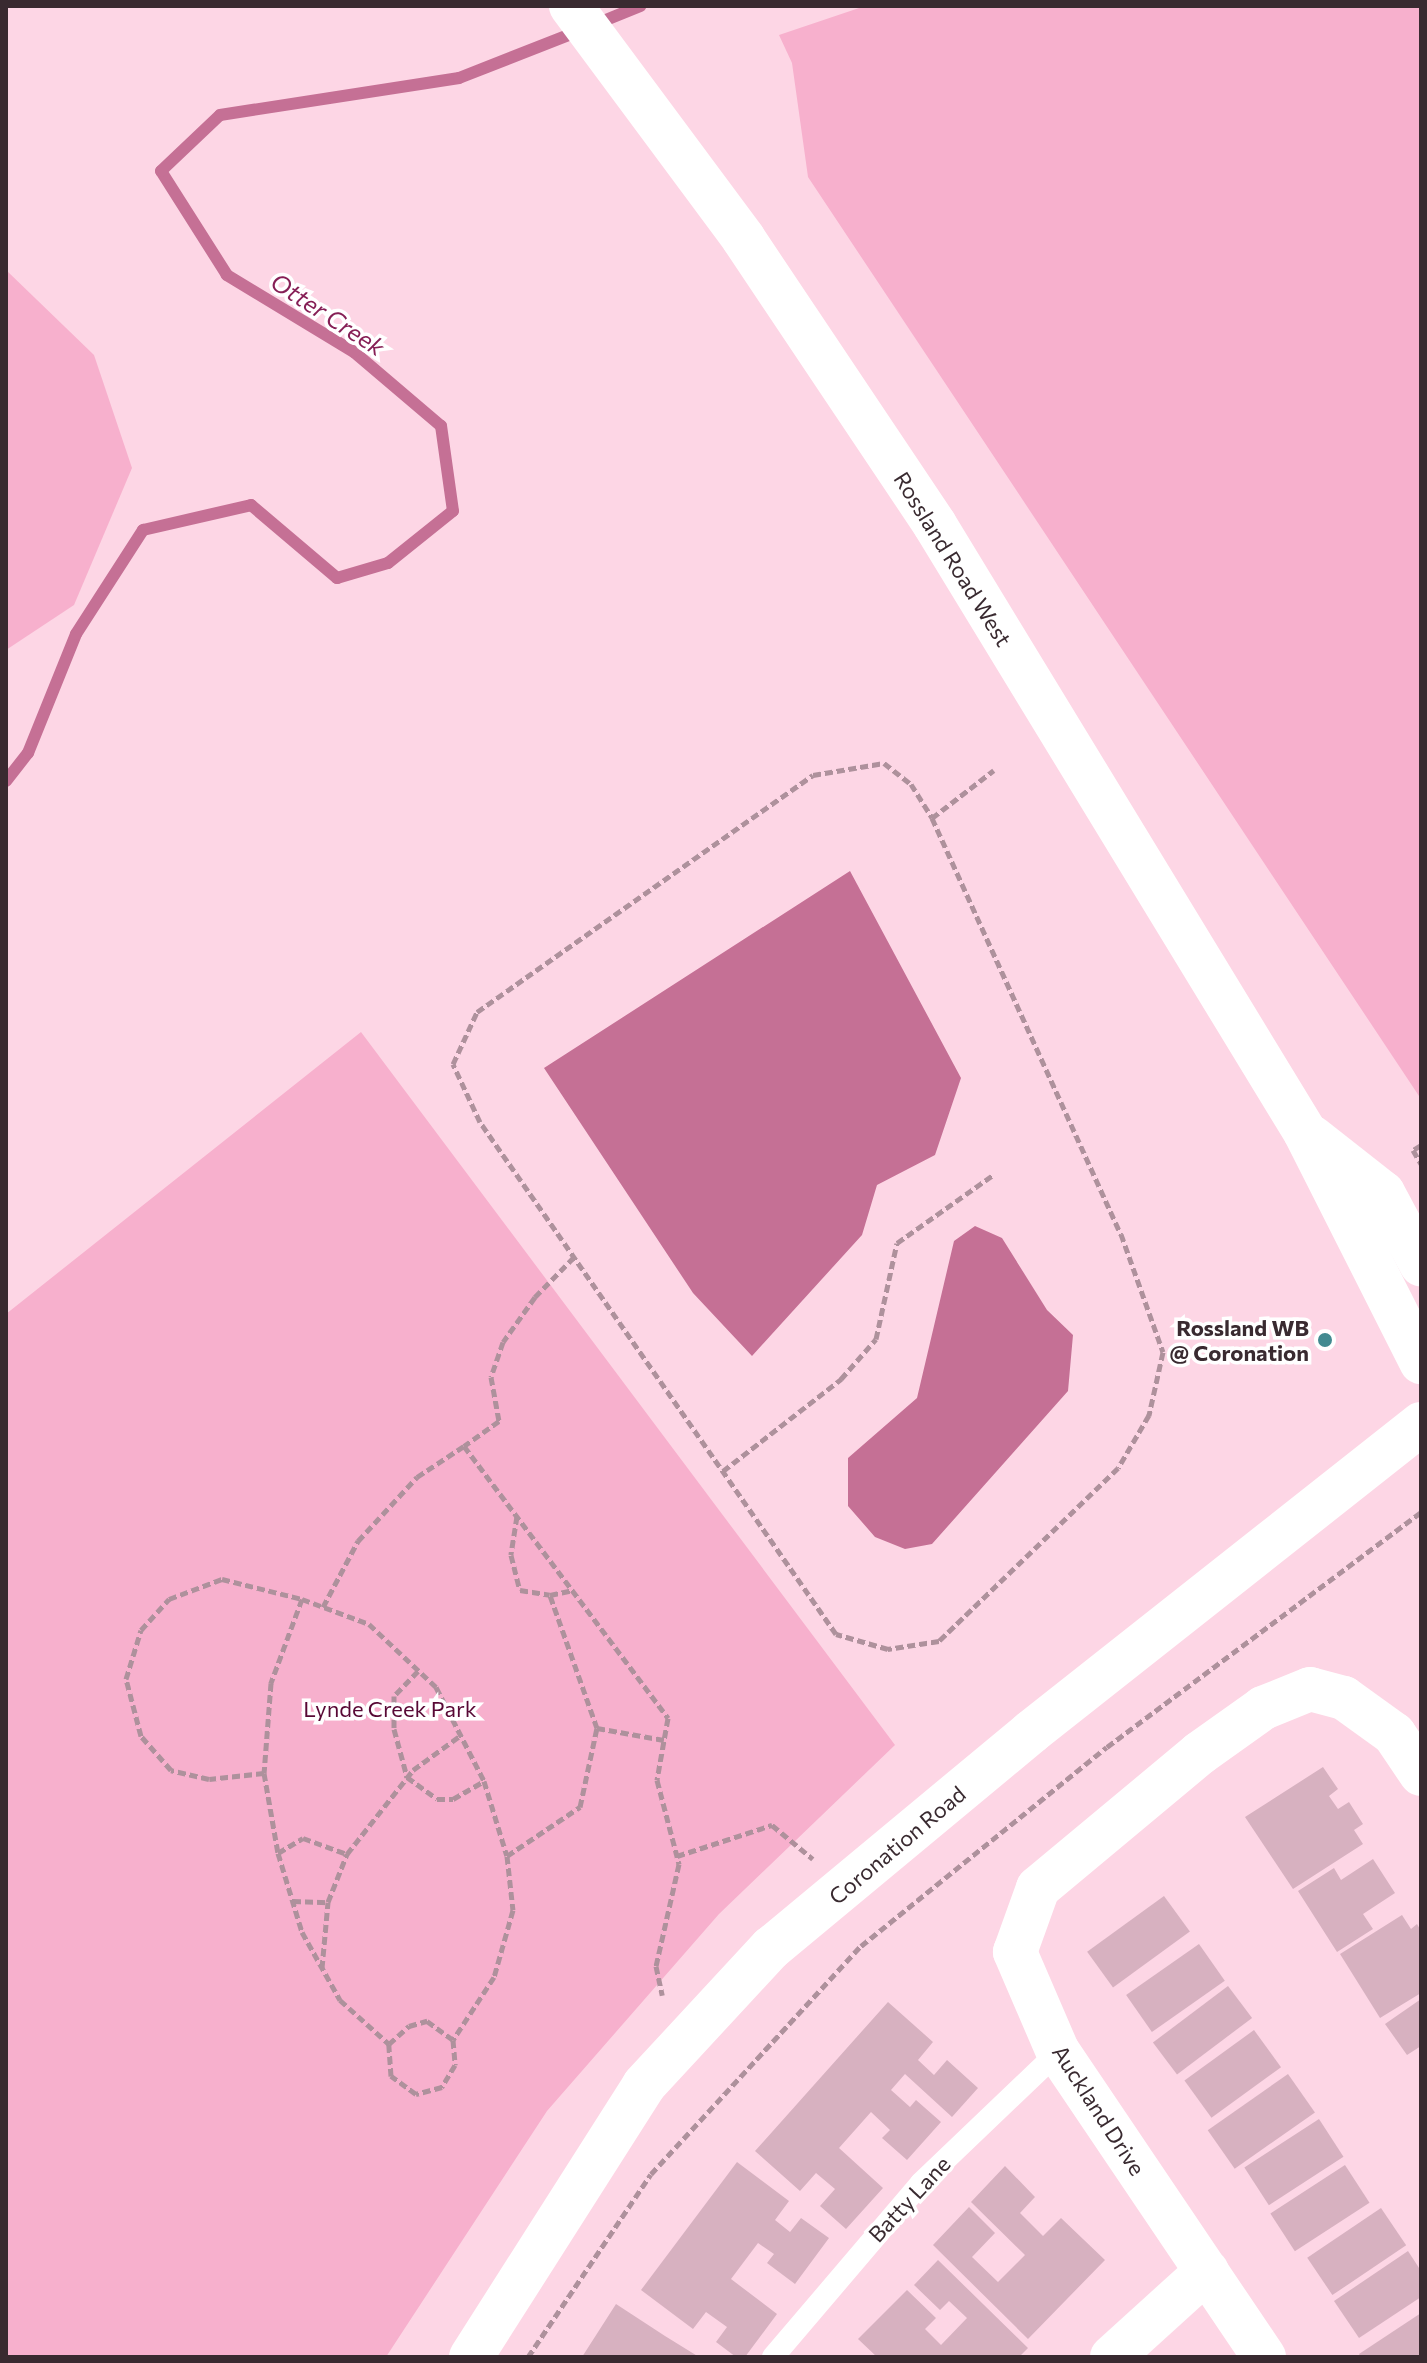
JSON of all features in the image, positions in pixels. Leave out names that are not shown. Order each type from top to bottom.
[{"type":"street","name":"Rossland Road West","points":[[571,6],[743,238],[935,525],[1305,1132],[1421,1362]]},
{"type":"street","name":"Rossland Road West","points":[[1305,1132],[1383,1193],[1421,1264]]},
{"type":"street","name":"Coronation Road","points":[[471,2357],[644,2085],[771,1948],[1031,1732],[1421,1424]]},
{"type":"street","name":"Auckland Drive","points":[[1264,2357],[1058,2052],[1015,1952],[1038,1888],[1200,1753],[1263,1708],[1310,1689],[1344,1698],[1394,1734],[1421,1774]]},
{"type":"street","points":[[1112,2357],[1207,2271]]},
{"type":"lane","name":"Batty Lane","points":[[773,2357],[921,2183],[1058,2052]]},
{"type":"path","points":[[884,763],[911,784],[932,818],[1121,1234],[1163,1352],[1149,1415],[1118,1468],[939,1641],[888,1649],[836,1634],[480,1122],[453,1064],[477,1012],[813,775],[884,763]]},
{"type":"path","points":[[932,818],[994,770]]},
{"type":"path","points":[[1421,1145],[1413,1150],[1421,1164]]},
{"type":"path","points":[[723,1471],[841,1379],[876,1339],[897,1243],[993,1175]]},
{"type":"path","points":[[323,1607],[358,1541],[417,1477],[499,1421],[491,1377],[503,1342],[535,1297],[574,1257]]},
{"type":"path","points":[[464,1446],[668,1718],[657,1780],[677,1856],[656,1966],[662,1995]]},
{"type":"path","points":[[528,2357],[651,2174],[861,1946],[1107,1747],[1421,1512]]},
{"type":"path","points":[[517,1516],[511,1555],[520,1590],[550,1595],[573,1590]]},
{"type":"path","points":[[264,1773],[209,1779],[171,1770],[141,1736],[126,1679],[141,1630],[169,1599],[222,1579],[302,1599],[369,1624],[436,1687],[484,1781],[507,1856],[513,1910],[494,1977],[453,2040],[455,2065],[442,2087],[416,2094],[391,2076],[389,2044],[340,2000],[322,1969],[293,1901],[278,1853],[264,1773],[271,1683],[302,1599]]},
{"type":"path","points":[[507,1856],[580,1807],[597,1728],[550,1595]]},
{"type":"path","points":[[419,1670],[394,1696],[394,1729],[407,1777],[437,1799],[453,1799],[484,1781]]},
{"type":"path","points":[[597,1728],[664,1740]]},
{"type":"path","points":[[322,1969],[328,1902],[347,1854],[407,1777],[461,1735]]},
{"type":"path","points":[[677,1856],[772,1825],[813,1859]]},
{"type":"path","points":[[278,1853],[303,1838],[347,1854]]},
{"type":"path","points":[[293,1901],[328,1902]]},
{"type":"path","points":[[389,2044],[409,2026],[427,2021],[453,2040]]},
{"type":"green space","points":[[865,6],[1421,6],[1421,1099],[808,177],[792,63],[779,35]]},
{"type":"green space","points":[[6,270],[94,355],[132,468],[74,605],[6,650]]},
{"type":"green space","name":"Lynde Creek Park","points":[[361,1032],[895,1745],[719,1914],[547,2111],[386,2357],[6,2357],[6,1314]]},
{"type":"shaded area","points":[[850,871],[961,1078],[935,1155],[877,1185],[862,1235],[752,1356],[693,1293],[544,1068]]},
{"type":"shaded area","points":[[975,1226],[1002,1238],[1047,1310],[1073,1335],[1068,1391],[932,1544],[905,1549],[875,1537],[848,1506],[848,1458],[917,1398],[954,1241]]},
{"type":"building","points":[[1323,1767],[1338,1789],[1329,1796],[1338,1809],[1349,1802],[1363,1824],[1354,1830],[1363,1844],[1293,1889],[1245,1817]]},
{"type":"building","points":[[1373,1859],[1395,1893],[1363,1914],[1373,1929],[1337,1952],[1298,1891],[1334,1868],[1341,1880]]},
{"type":"building","points":[[1164,1896],[1190,1932],[1113,1987],[1087,1952]]},
{"type":"building","points":[[1402,1915],[1411,1929],[1417,1924],[1421,1931],[1421,1993],[1380,2018],[1340,1954]]},
{"type":"building","points":[[1199,1944],[1225,1981],[1152,2032],[1126,1995]]},
{"type":"building","points":[[1228,1986],[1252,2018],[1177,2075],[1153,2043]]},
{"type":"building","points":[[1421,1999],[1421,2046],[1407,2055],[1385,2024]]},
{"type":"building","points":[[888,2002],[933,2042],[918,2060],[934,2075],[947,2060],[978,2088],[952,2117],[905,2074],[891,2090],[910,2107],[916,2100],[941,2122],[907,2160],[882,2138],[890,2130],[871,2112],[839,2148],[883,2188],[846,2229],[820,2206],[835,2189],[816,2173],[800,2191],[755,2151]]},
{"type":"building","points":[[1254,2030],[1281,2067],[1211,2118],[1184,2081]]},
{"type":"building","points":[[1288,2074],[1315,2113],[1235,2169],[1208,2130]]},
{"type":"building","points":[[1319,2119],[1344,2157],[1269,2205],[1244,2167]]},
{"type":"building","points":[[737,2162],[789,2201],[775,2220],[790,2232],[801,2218],[829,2238],[795,2284],[767,2263],[774,2254],[758,2243],[731,2279],[777,2314],[745,2357],[736,2357],[716,2342],[727,2327],[706,2312],[693,2329],[641,2290]]},
{"type":"building","points":[[1345,2165],[1370,2203],[1295,2251],[1270,2213]]},
{"type":"building","points":[[1005,2166],[1035,2197],[1020,2213],[1043,2236],[1061,2218],[1105,2260],[1028,2339],[933,2245],[969,2207],[995,2233],[972,2257],[998,2282],[1025,2255],[971,2202]]},
{"type":"building","points":[[1381,2208],[1406,2245],[1332,2295],[1307,2258]]},
{"type":"building","points":[[1408,2251],[1421,2271],[1421,2297],[1359,2338],[1334,2301]]},
{"type":"building","points":[[938,2260],[1028,2348],[1019,2357],[877,2357],[858,2339],[907,2290],[936,2318],[925,2329],[941,2345],[967,2318],[949,2301],[940,2310],[914,2285]]},
{"type":"building","points":[[616,2304],[665,2336],[699,2357],[582,2357]]},
{"type":"building","points":[[1421,2313],[1421,2357],[1361,2357],[1359,2354]]},
{"type":"waterway","name":"Otter Creek","points":[[596,24],[640,6]]},
{"type":"waterway","name":"Otter Creek","points":[[6,781],[28,753],[76,634],[143,530],[251,505],[337,578],[388,563],[453,511],[441,426],[354,352],[227,275],[161,171],[220,115],[459,78],[579,31]]},
{"type":"place","name":"Rossland WB @ Coronation","points":[[1325,1340]]}]
